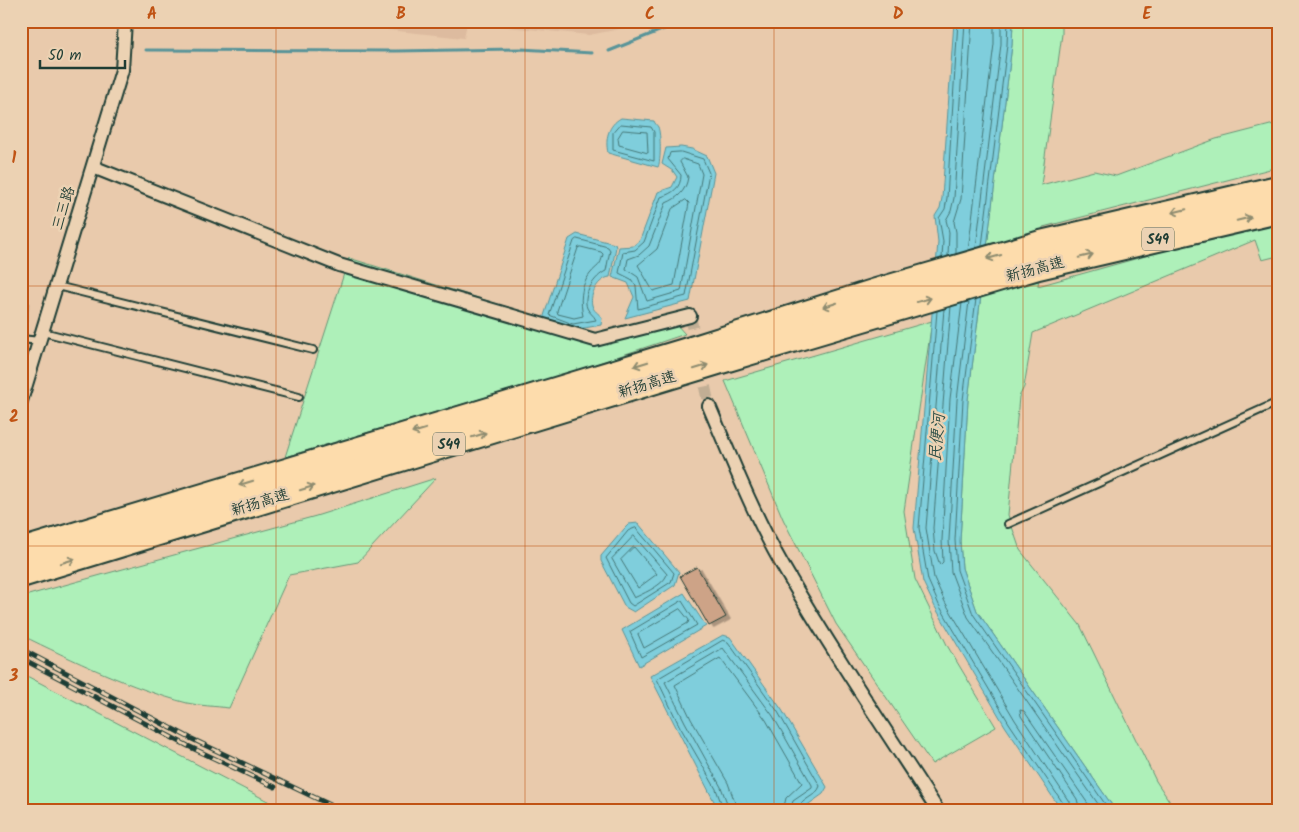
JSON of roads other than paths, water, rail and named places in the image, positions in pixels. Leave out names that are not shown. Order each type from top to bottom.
[{"type":"highway","name":"新扬高速","points":[[21,550],[698,347],[876,291],[1041,243],[1278,188]]},
{"type":"highway","name":"新扬高速","points":[[21,575],[877,314],[1038,267],[1278,211]]},
{"type":"street","name":"三三路","points":[[21,401],[122,70],[126,21]]},
{"type":"street","points":[[93,167],[339,265],[595,340],[690,316]]},
{"type":"street","points":[[709,406],[742,486],[783,566],[867,702],[938,811]]},
{"type":"lane","points":[[56,286],[313,350]]},
{"type":"lane","points":[[21,339],[41,336],[299,396]]},
{"type":"lane","points":[[1008,524],[1278,402]]},
{"type":"water","name":"民便河","points":[[954,21],[1013,21],[1012,45],[968,400],[960,541],[962,568],[977,611],[1116,811],[1062,811],[1005,726],[935,607],[923,582],[914,528],[938,242],[935,216],[940,208],[942,198]]},
{"type":"water","points":[[621,118],[654,121],[660,136],[658,167],[608,153],[608,133],[613,124]]},
{"type":"water","points":[[681,147],[692,149],[707,156],[714,173],[690,301],[625,318],[634,297],[628,283],[612,277],[619,247],[633,246],[640,240],[658,192],[672,187],[677,177],[673,171],[662,164],[666,148]]},
{"type":"water","points":[[577,234],[615,244],[616,247],[610,277],[599,283],[593,292],[591,301],[593,307],[602,318],[601,325],[579,329],[543,319],[569,239]]},
{"type":"water","points":[[638,523],[679,572],[675,585],[634,612],[625,607],[601,561],[601,556],[629,524]]},
{"type":"water","points":[[684,593],[706,626],[639,666],[622,630]]},
{"type":"water","points":[[723,635],[730,637],[782,710],[827,787],[823,794],[799,811],[719,811],[650,676]]},
{"type":"waterway","points":[[166,21],[375,23],[378,21]]},
{"type":"waterway","points":[[609,51],[684,21]]},
{"type":"waterway","points":[[146,50],[396,51],[521,49],[592,53]]},
{"type":"tunnel","points":[[690,316],[709,406]]},
{"type":"railway","points":[[21,649],[190,738],[343,811]]},
{"type":"railway","points":[[21,658],[188,746],[275,787]]}]
